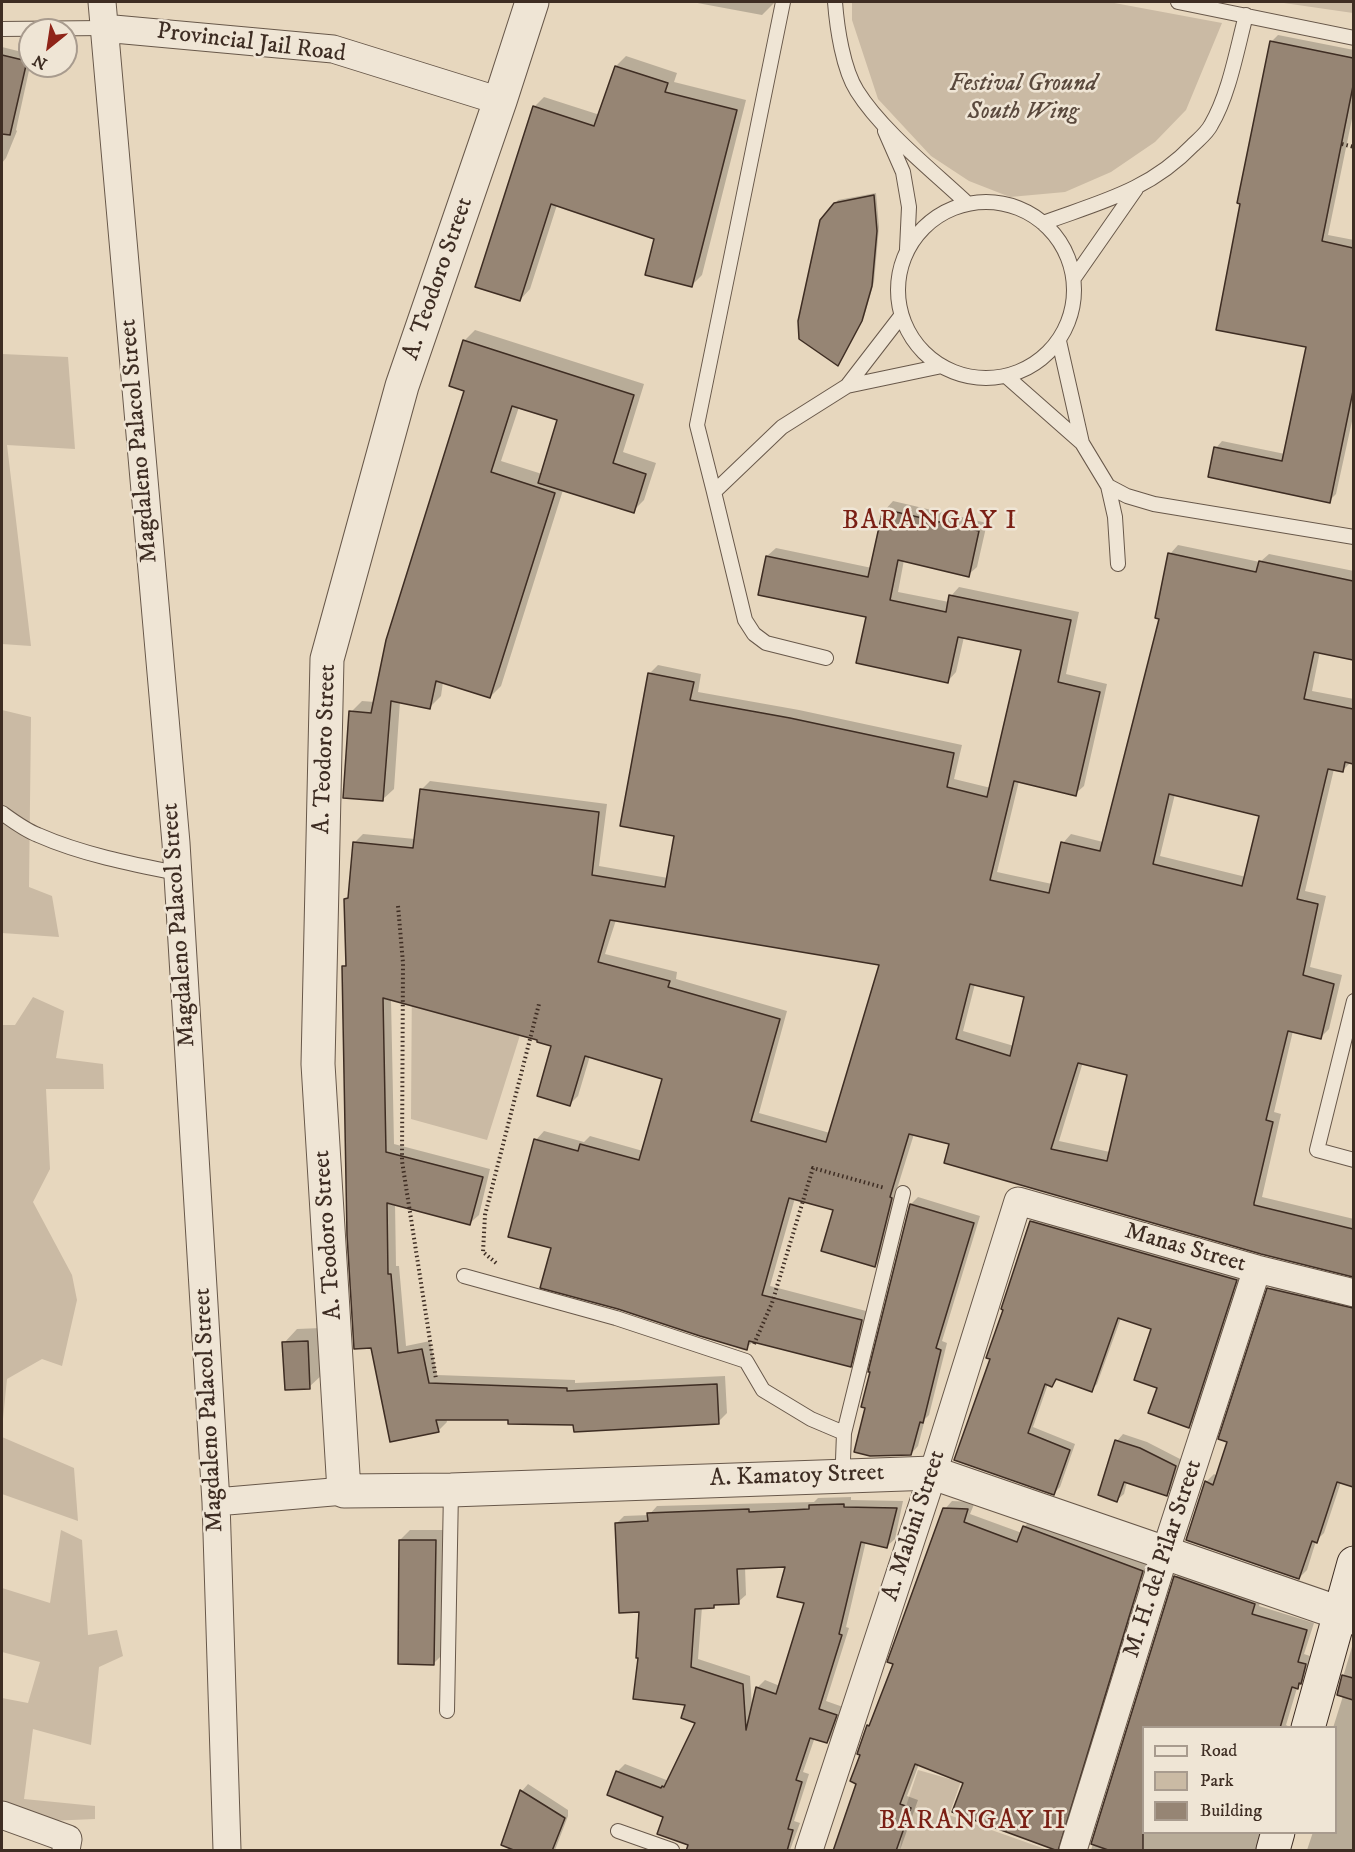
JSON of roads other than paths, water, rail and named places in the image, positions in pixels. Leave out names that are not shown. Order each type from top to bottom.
[{"type":"street","name":"Magdaleno Palacol Street","points":[[102,2],[177,873],[216,1503],[227,1851]]},
{"type":"street","name":"A. Teodoro Street","points":[[344,1491],[318,1064],[327,659],[402,386],[500,101],[531,2]]},
{"type":"street","name":"Provincial Jail Road","points":[[103,28],[333,49],[500,101]]},
{"type":"street","name":"Manas Street","points":[[1018,1201],[1257,1269],[1353,1293]]},
{"type":"street","name":"A. Mabini Street","points":[[809,1851],[933,1473],[1018,1201]]},
{"type":"street","name":"M. H. del Pilar Street","points":[[1073,1851],[1257,1269]]},
{"type":"street","name":"A. Kamatoy Street","points":[[216,1503],[344,1491],[451,1491],[933,1473],[1347,1616]]},
{"type":"street","points":[[1309,1726],[1347,1616],[1353,1563]]},
{"type":"street","points":[[2,1815],[67,1845]]},
{"type":"street","points":[[1273,1851],[1278,1834]]},
{"type":"lane","points":[[783,2],[697,425],[745,620],[754,634],[766,643],[826,658]]},
{"type":"lane","points":[[835,2],[841,48],[856,90],[882,124],[968,204]]},
{"type":"lane","points":[[1178,2],[1353,38]]},
{"type":"lane","points":[[1043,223],[1136,189],[1162,174],[1188,151],[1211,126],[1228,84],[1246,15]]},
{"type":"lane","points":[[2,29],[103,28]]},
{"type":"lane","points":[[882,124],[903,172],[909,207],[907,250],[898,283],[898,299],[908,331],[917,345],[942,366],[957,374],[973,378],[1006,376],[1021,372],[1036,364],[1059,341],[1073,311],[1074,278],[1064,248],[1055,234],[1043,223],[1016,207],[984,202],[968,204],[953,208],[926,225],[907,250]]},
{"type":"lane","points":[[1074,278],[1136,189]]},
{"type":"lane","points":[[714,492],[782,427],[847,386],[902,316]]},
{"type":"lane","points":[[1059,341],[1082,443]]},
{"type":"lane","points":[[847,386],[942,366]]},
{"type":"lane","points":[[1006,376],[1082,443],[1108,486],[1115,517],[1118,564]]},
{"type":"lane","points":[[1108,486],[1127,496],[1154,504],[1353,537]]},
{"type":"lane","points":[[2,813],[36,835],[149,868],[177,873]]},
{"type":"lane","points":[[1353,1001],[1317,1150],[1353,1160]]},
{"type":"lane","points":[[848,1475],[843,1460],[844,1433],[903,1193]]},
{"type":"lane","points":[[464,1276],[616,1318],[746,1361],[763,1390],[811,1419],[844,1433]]},
{"type":"lane","points":[[447,1711],[451,1491]]},
{"type":"lane","points":[[618,1831],[672,1851]]},
{"type":"district","name":"BARANGAY I","points":[[930,522]]},
{"type":"district","name":"BARANGAY II","points":[[973,1822]]},
{"type":"park label","name":"Festival Ground South Wing","points":[[1023,99]]}]
